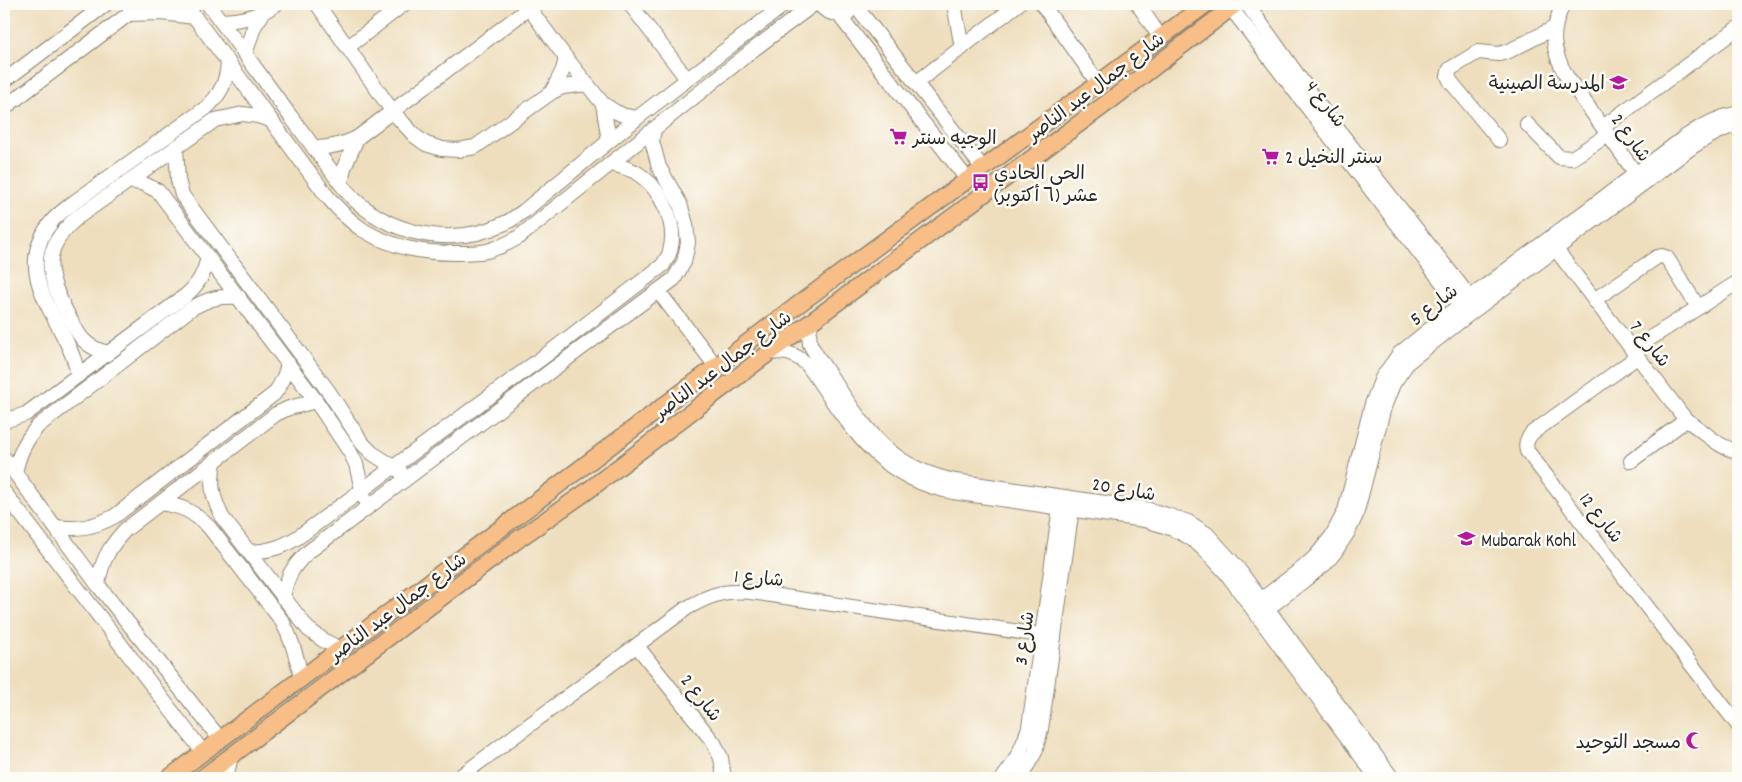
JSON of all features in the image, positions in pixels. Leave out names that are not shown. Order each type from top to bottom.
[{"type":"main road","name":"شارع جمال عبد الناصر","points":[[169,778],[967,178],[1206,4]]},
{"type":"main road","name":"شارع جمال عبد الناصر","points":[[202,778],[520,538],[599,482],[768,353],[1100,108],[1234,6]]},
{"type":"main road","points":[[586,464],[588,476],[599,482]]},
{"type":"main road","points":[[552,491],[558,491],[564,495],[566,506]]},
{"type":"street","points":[[4,81],[106,4]]},
{"type":"street","points":[[4,108],[142,4]]},
{"type":"street","points":[[185,4],[342,214],[362,230],[383,241],[429,253],[486,251],[502,246],[519,237],[754,49],[814,4]]},
{"type":"street","points":[[208,4],[340,183],[355,200],[367,210],[394,226],[423,234],[462,236],[485,231],[506,223],[536,201],[637,118],[785,4]]},
{"type":"street","points":[[221,21],[235,20],[263,13],[276,4]]},
{"type":"street","points":[[317,4],[393,112],[415,136],[426,144],[442,149],[458,150],[474,147],[552,92],[563,87],[587,84]]},
{"type":"street","points":[[348,46],[404,4]]},
{"type":"street","points":[[630,4],[687,79]]},
{"type":"street","points":[[819,4],[830,13],[839,15],[848,13],[858,6],[982,168]]},
{"type":"street","points":[[954,4],[962,48]]},
{"type":"street","points":[[916,84],[1018,4]]},
{"type":"street","points":[[1042,4],[1098,83]]},
{"type":"street","points":[[1138,4],[1160,37]]},
{"type":"street","name":"شارع 4","points":[[1247,4],[1321,108],[1469,307]]},
{"type":"street","name":"شارع 2","points":[[1563,4],[1554,28],[1557,60],[1639,179]]},
{"type":"street","points":[[314,148],[336,146],[357,138],[393,112],[527,6],[603,104],[625,116],[637,118]]},
{"type":"street","name":"شارع 4","points":[[1234,6],[1469,307]]},
{"type":"street","points":[[128,14],[162,12],[195,17]]},
{"type":"street","points":[[245,54],[254,27],[263,13]]},
{"type":"street","points":[[839,15],[967,178]]},
{"type":"street","points":[[1499,140],[1451,82],[1448,76],[1450,69],[1478,52],[1499,54],[1509,51],[1554,28]]},
{"type":"street","points":[[1527,124],[1559,157],[1572,158],[1738,28]]},
{"type":"street","points":[[552,92],[558,82],[566,58]]},
{"type":"street","points":[[108,353],[97,350],[87,344],[68,328],[43,298],[37,278],[36,257],[42,237],[53,220],[73,203],[216,99],[228,75],[228,62]]},
{"type":"street","points":[[603,104],[609,141]]},
{"type":"street","points":[[206,108],[216,111],[217,116],[215,120]]},
{"type":"street","name":"شارع 5","points":[[1260,608],[1316,556],[1326,545],[1338,526],[1345,511],[1372,404],[1382,378],[1399,354],[1469,307],[1552,245],[1639,179],[1704,125],[1724,116],[1738,113]]},
{"type":"street","points":[[78,375],[68,328],[51,276],[51,259],[55,242],[64,228],[215,120],[243,114],[271,120]]},
{"type":"street","name":"شارع 5","points":[[1639,179],[1709,135],[1738,124]]},
{"type":"street","points":[[276,613],[281,616],[289,610],[286,602],[286,580],[295,564],[308,552],[674,279],[684,262],[688,242],[686,224],[680,204],[659,167],[652,142],[654,129]]},
{"type":"street","points":[[340,183],[347,160],[357,138]]},
{"type":"street","points":[[176,147],[178,180],[182,196],[329,392],[362,443],[372,453],[410,477]]},
{"type":"street","points":[[249,552],[268,551],[286,546],[550,352],[662,265],[670,254],[672,239],[668,216],[659,196],[650,183],[637,173],[623,166],[611,164]]},
{"type":"street","points":[[129,181],[144,184],[158,191],[316,401],[356,464],[367,508]]},
{"type":"street","points":[[659,196],[663,189],[668,188],[672,190]]},
{"type":"street","points":[[168,203],[168,198],[172,194],[177,193],[182,196]]},
{"type":"street","name":"شارع 7","points":[[1552,245],[1686,420],[1714,441],[1726,448],[1738,451]]},
{"type":"street","points":[[1594,300],[1657,257],[1662,256],[1667,258],[1698,308]]},
{"type":"street","points":[[15,474],[18,456],[26,440],[38,426],[189,302],[205,272],[208,257]]},
{"type":"street","points":[[1635,354],[1698,308],[1738,282]]},
{"type":"street","points":[[658,291],[716,366]]},
{"type":"street","points":[[4,421],[26,414],[108,353],[189,302],[222,296],[239,297]]},
{"type":"street","name":"شارع 20","points":[[812,321],[809,332],[810,344],[816,354],[871,434],[901,460],[918,470],[936,477],[1067,503]]},
{"type":"street","name":"شارع 20","points":[[768,353],[783,352],[796,355],[807,364],[863,442],[878,457],[901,474],[933,488],[1067,503],[1146,509],[1188,522],[1206,534],[1222,549],[1260,608],[1378,778]]},
{"type":"street","name":"شارع 12","points":[[1635,354],[1532,433],[1526,445],[1527,451],[1738,725]]},
{"type":"street","points":[[56,527],[71,529],[87,528],[115,516],[274,394],[286,374],[288,363]]},
{"type":"street","points":[[265,401],[269,399],[277,404],[278,410],[276,414]]},
{"type":"street","points":[[98,585],[100,569],[106,555],[114,541],[125,530],[276,414],[302,403],[316,401]]},
{"type":"street","points":[[26,414],[25,420],[27,425],[32,427],[38,426]]},
{"type":"street","points":[[1631,461],[1686,420],[1692,431],[1706,447],[1738,460]]},
{"type":"street","points":[[350,452],[355,454],[361,453],[364,448],[362,443]]},
{"type":"street","points":[[4,458],[98,585],[220,739]]},
{"type":"street","points":[[214,461],[211,480],[212,490],[214,500],[222,517],[308,629],[340,649]]},
{"type":"street","points":[[4,492],[203,752]]},
{"type":"street","name":"شارع 3","points":[[1020,778],[1035,752],[1041,729],[1048,636],[1067,503]]},
{"type":"street","points":[[160,504],[178,505],[195,514],[209,527],[276,613],[291,638],[298,657],[301,677]]},
{"type":"street","points":[[115,516],[114,527],[119,531],[125,530]]},
{"type":"street","points":[[209,527],[213,518],[222,517]]},
{"type":"street","name":"شارع 1","points":[[458,778],[687,608],[707,597],[728,592],[758,593],[1048,636]]},
{"type":"street","name":"شارع 20","points":[[1260,608],[1392,778]]},
{"type":"street","name":"شارع 3","points":[[1003,778],[1023,749],[1048,636]]},
{"type":"street","name":"شارع 2","points":[[637,646],[714,743],[721,758],[724,778]]},
{"type":"street","points":[[226,778],[231,756]]},
{"type":"place","name":"المدرسة الصينية","points":[[1619,82]]},
{"type":"place","name":"الوجيه سنتر","points":[[899,137]]},
{"type":"place","name":"سنتر النخيل 2","points":[[1271,156]]},
{"type":"place","name":"الحي الحادي عشر (٦ أكتوبر)","points":[[980,183]]},
{"type":"place","name":"Mubarak Kohl","points":[[1467,539]]},
{"type":"place","name":"مسجد التوحيد","points":[[1695,741]]}]
